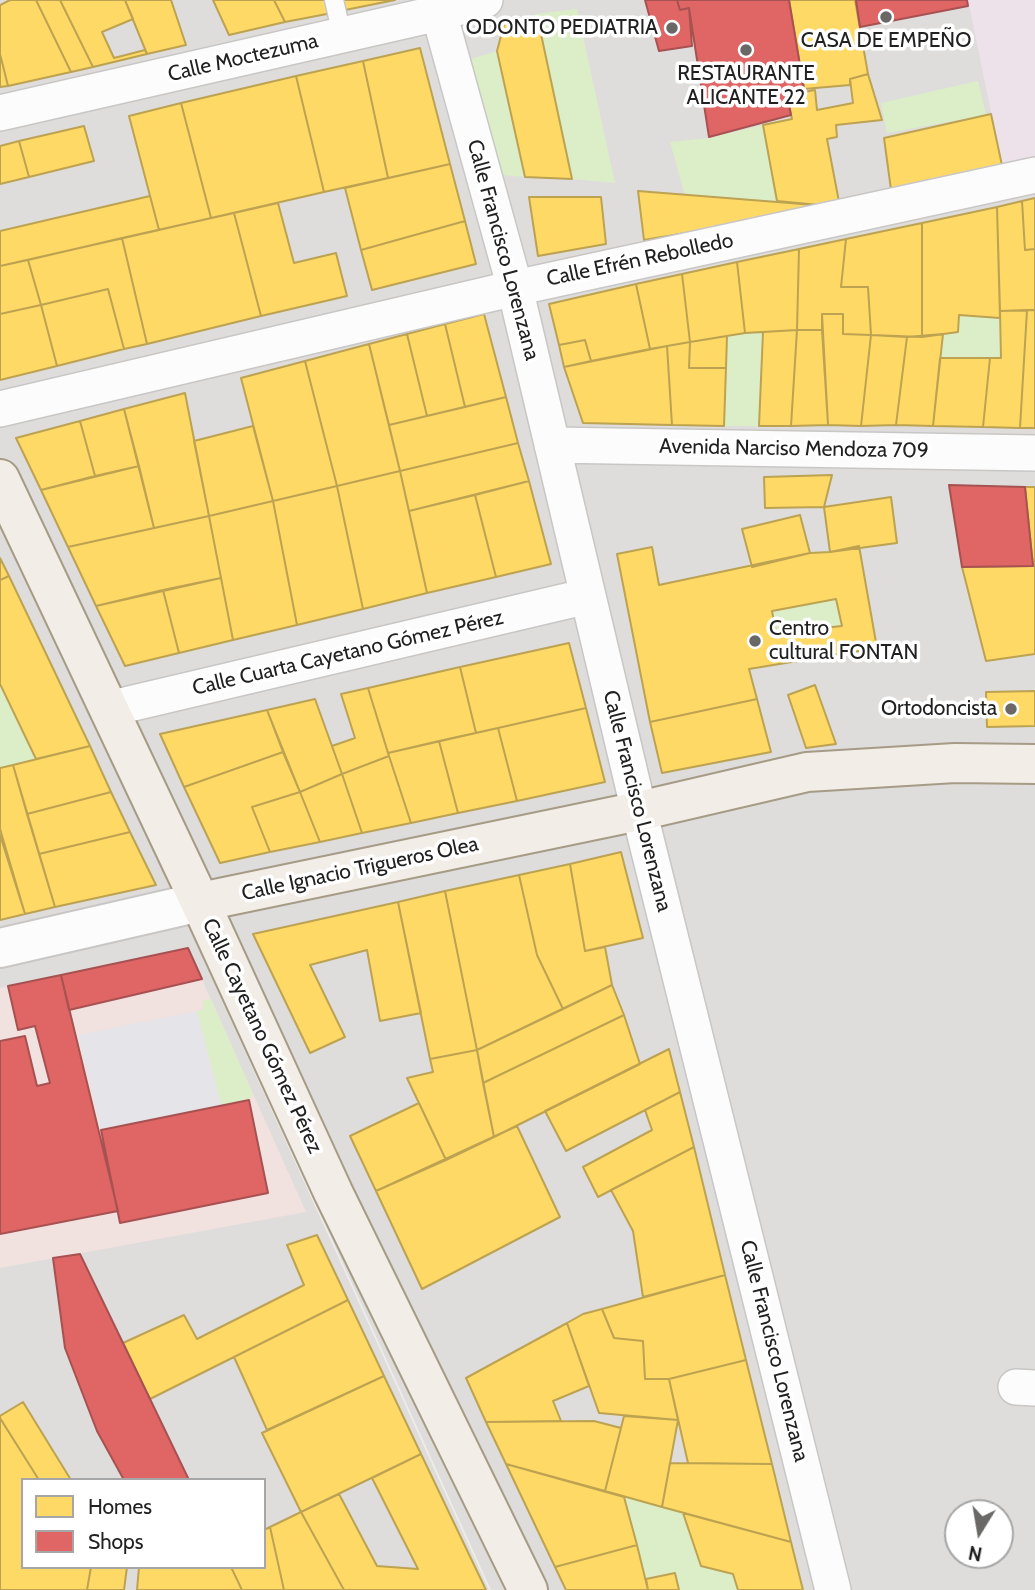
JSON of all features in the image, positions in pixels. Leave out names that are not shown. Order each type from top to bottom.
[{"type":"main road","name":"Calle Cayetano Gómez Pérez","points":[[0,479],[334,1192],[528,1590]]},
{"type":"main road","name":"Calle Ignacio Trigueros Olea","points":[[200,902],[639,811],[807,772],[956,763],[1035,764]]},
{"type":"street","name":"Calle Moctezuma","points":[[0,113],[439,13],[485,0]]},
{"type":"street","name":"Calle Francisco Lorenzana","points":[[439,13],[515,288],[639,811],[833,1590]]},
{"type":"street","name":"Calle Efrén Rebolledo","points":[[0,409],[515,288],[1035,175]]},
{"type":"street","name":"Avenida Narciso Mendoza 709","points":[[552,444],[1035,453]]},
{"type":"street","name":"Calle Cuarta Cayetano Gómez Pérez","points":[[107,709],[588,596]]},
{"type":"street","name":"Calle Ignacio Trigueros Olea","points":[[0,948],[200,902]]},
{"type":"lane","points":[[334,0],[342,35]]},
{"type":"shaded area","points":[[0,0],[1035,0],[1035,1590],[491,1590],[177,898],[0,521]]},
{"type":"shaded area","points":[[968,0],[1035,0],[1035,163],[1003,170]]},
{"type":"shaded area","points":[[0,524],[176,899],[489,1590],[0,1590]]},
{"type":"shaded area","points":[[188,948],[306,1212],[0,1268],[0,988]]},
{"type":"shaded area","points":[[197,1011],[221,1105],[101,1130],[78,1035]]},
{"type":"green space","points":[[577,9],[615,183],[572,179],[535,14]]},
{"type":"green space","points":[[497,51],[525,177],[502,175],[468,60]]},
{"type":"green space","points":[[978,81],[986,115],[887,133],[881,103]]},
{"type":"green space","points":[[763,125],[777,201],[685,195],[670,142],[709,138]]},
{"type":"green space","points":[[959,315],[1000,318],[1001,358],[940,358],[943,334],[958,332]]},
{"type":"green space","points":[[763,332],[759,426],[724,426],[727,336]]},
{"type":"green space","points":[[836,599],[842,626],[776,633],[772,611]]},
{"type":"green space","points":[[0,684],[36,759],[0,768]]},
{"type":"green space","points":[[211,999],[253,1094],[249,1100],[221,1105],[197,1011],[204,1009],[202,1001]]},
{"type":"green space","points":[[624,1497],[683,1513],[701,1566],[733,1574],[738,1590],[679,1590],[674,1573],[646,1579]]},
{"type":"building: Homes","points":[[10,0],[36,0],[71,72],[8,86],[0,54],[0,5]]},
{"type":"building: Homes","points":[[36,0],[60,0],[93,67],[71,72]]},
{"type":"building: Homes","points":[[60,0],[125,0],[133,19],[102,32],[114,58],[145,50],[147,54],[93,67]]},
{"type":"building: Homes","points":[[125,0],[171,0],[186,45],[147,54]]},
{"type":"building: Homes","points":[[213,0],[274,0],[285,22],[229,35]]},
{"type":"building: Homes","points":[[274,0],[328,0],[332,13],[285,22]]},
{"type":"building: Homes","points":[[342,0],[395,0],[345,10]]},
{"type":"building: Homes","points":[[789,0],[855,0],[868,74],[850,79],[850,85],[804,89]]},
{"type":"building: Homes","points":[[538,20],[572,179],[525,177],[497,51],[505,21]]},
{"type":"building: Homes","points":[[420,48],[450,164],[388,178],[363,61]]},
{"type":"building: Homes","points":[[0,54],[8,86],[0,87]]},
{"type":"building: Homes","points":[[363,61],[388,178],[324,192],[296,76]]},
{"type":"building: Homes","points":[[868,74],[882,120],[836,125],[837,137],[827,139],[840,207],[777,201],[763,125],[792,119],[787,95],[815,90],[817,110],[853,103],[850,79]]},
{"type":"building: Homes","points":[[296,76],[324,192],[211,218],[181,103]]},
{"type":"building: Homes","points":[[181,103],[211,218],[159,230],[129,116]]},
{"type":"building: Homes","points":[[991,114],[1003,170],[892,197],[884,138]]},
{"type":"building: Homes","points":[[84,126],[94,161],[29,177],[19,141]]},
{"type":"building: Homes","points":[[19,141],[29,177],[0,184],[0,146]]},
{"type":"building: Homes","points":[[450,164],[465,221],[361,250],[345,188]]},
{"type":"building: Homes","points":[[638,191],[840,207],[644,240]]},
{"type":"building: Homes","points":[[150,196],[159,230],[0,266],[0,231]]},
{"type":"building: Homes","points":[[529,197],[601,197],[606,244],[538,256]]},
{"type":"building: Homes","points":[[1035,198],[1035,249],[1025,250],[1022,201]]},
{"type":"building: Homes","points":[[1022,201],[1025,250],[1035,249],[1035,310],[1000,311],[997,207]]},
{"type":"building: Homes","points":[[278,203],[294,263],[336,253],[347,296],[261,316],[234,213]]},
{"type":"building: Homes","points":[[997,207],[1000,318],[959,315],[958,332],[922,337],[922,223]]},
{"type":"building: Homes","points":[[234,213],[261,316],[147,344],[122,238]]},
{"type":"building: Homes","points":[[465,221],[476,264],[372,290],[361,250]]},
{"type":"building: Homes","points":[[922,223],[922,337],[871,335],[868,287],[841,287],[846,239]]},
{"type":"building: Homes","points":[[122,238],[147,344],[124,349],[108,289],[41,305],[28,260]]},
{"type":"building: Homes","points":[[846,239],[841,287],[868,287],[871,335],[843,334],[843,314],[822,314],[822,330],[797,330],[799,249]]},
{"type":"building: Homes","points":[[799,249],[797,330],[745,333],[737,262]]},
{"type":"building: Homes","points":[[28,260],[41,305],[0,314],[0,266]]},
{"type":"building: Homes","points":[[737,262],[745,333],[690,342],[682,274]]},
{"type":"building: Homes","points":[[682,274],[690,342],[650,349],[636,284]]},
{"type":"building: Homes","points":[[636,284],[650,349],[591,361],[585,340],[559,345],[549,304]]},
{"type":"building: Homes","points":[[108,289],[124,349],[57,366],[41,305]]},
{"type":"building: Homes","points":[[41,305],[57,366],[0,380],[0,314]]},
{"type":"building: Homes","points":[[1027,310],[1035,310],[1035,428],[1020,428]]},
{"type":"building: Homes","points":[[1027,310],[1020,428],[983,427],[990,358],[1001,358],[1000,311]]},
{"type":"building: Homes","points":[[484,314],[506,397],[465,407],[445,324]]},
{"type":"building: Homes","points":[[822,314],[843,314],[843,334],[871,335],[861,426],[828,425]]},
{"type":"building: Homes","points":[[445,324],[465,407],[427,416],[407,334]]},
{"type":"building: Homes","points":[[797,330],[791,426],[759,426],[763,332]]},
{"type":"building: Homes","points":[[797,330],[822,330],[828,425],[791,426]]},
{"type":"building: Homes","points":[[407,334],[427,416],[389,425],[369,344]]},
{"type":"building: Homes","points":[[943,334],[933,426],[896,425],[907,337]]},
{"type":"building: Homes","points":[[871,335],[907,337],[896,425],[861,426]]},
{"type":"building: Homes","points":[[727,336],[726,368],[689,368],[690,342]]},
{"type":"building: Homes","points":[[585,340],[591,361],[564,367],[559,345]]},
{"type":"building: Homes","points":[[690,342],[689,368],[726,368],[724,426],[672,425],[667,346]]},
{"type":"building: Homes","points":[[369,344],[400,471],[337,486],[305,361]]},
{"type":"building: Homes","points":[[667,346],[672,425],[583,423],[564,367]]},
{"type":"building: Homes","points":[[940,358],[990,358],[983,427],[933,426]]},
{"type":"building: Homes","points":[[305,361],[337,486],[273,501],[241,378]]},
{"type":"building: Homes","points":[[185,393],[209,516],[154,528],[124,409]]},
{"type":"building: Homes","points":[[506,397],[518,443],[400,471],[389,425]]},
{"type":"building: Homes","points":[[124,409],[139,466],[95,476],[80,421]]},
{"type":"building: Homes","points":[[80,421],[95,476],[41,490],[16,438]]},
{"type":"building: Homes","points":[[253,426],[273,501],[209,516],[194,441]]},
{"type":"building: Homes","points":[[518,443],[529,481],[409,511],[400,471]]},
{"type":"building: Homes","points":[[139,466],[154,528],[68,547],[41,490]]},
{"type":"building: Homes","points":[[400,471],[427,593],[363,609],[337,486]]},
{"type":"building: Homes","points":[[832,475],[824,507],[765,508],[764,477]]},
{"type":"building: Homes","points":[[529,481],[551,564],[496,577],[475,495]]},
{"type":"building: Homes","points":[[337,486],[363,609],[297,625],[273,501]]},
{"type":"building: Homes","points":[[1025,487],[1035,487],[1035,566],[1033,566]]},
{"type":"building: Homes","points":[[475,495],[496,577],[427,593],[409,511]]},
{"type":"building: Homes","points":[[891,497],[897,543],[830,552],[824,507]]},
{"type":"building: Homes","points":[[273,501],[297,625],[233,640],[209,516]]},
{"type":"building: Homes","points":[[800,515],[810,553],[752,567],[742,529]]},
{"type":"building: Homes","points":[[209,516],[221,578],[96,606],[68,547]]},
{"type":"building: Homes","name":"Centro cultural FONTAN","points":[[859,546],[877,648],[749,669],[757,699],[650,722],[617,554],[652,547],[659,585],[810,553]],"holes":[[[836,599],[842,626],[776,633],[772,611]]]},
{"type":"building: Homes","points":[[0,558],[9,576],[0,580]]},
{"type":"building: Homes","points":[[1035,566],[1035,654],[986,661],[962,567]]},
{"type":"building: Homes","points":[[9,576],[90,746],[36,759],[0,684],[0,580]]},
{"type":"building: Homes","points":[[221,578],[233,640],[179,653],[163,590]]},
{"type":"building: Homes","points":[[163,590],[179,653],[125,666],[96,606]]},
{"type":"building: Homes","points":[[569,643],[586,708],[476,733],[460,667]]},
{"type":"building: Homes","points":[[460,667],[476,733],[388,753],[368,688]]},
{"type":"building: Homes","points":[[815,685],[836,744],[806,748],[788,695]]},
{"type":"building: Homes","points":[[368,688],[389,756],[342,774],[332,746],[355,738],[341,694]]},
{"type":"building: Homes","name":"Ortodoncista","points":[[1035,691],[1035,726],[987,727],[986,692]]},
{"type":"building: Homes","points":[[315,699],[342,774],[300,792],[267,710]]},
{"type":"building: Homes","points":[[757,699],[771,752],[662,773],[650,722]]},
{"type":"building: Homes","points":[[586,708],[605,782],[517,801],[498,728]]},
{"type":"building: Homes","points":[[267,710],[283,752],[184,787],[160,734]]},
{"type":"building: Homes","points":[[498,728],[517,801],[458,813],[439,741]]},
{"type":"building: Homes","points":[[439,741],[458,813],[411,823],[388,753]]},
{"type":"building: Homes","points":[[90,746],[111,792],[27,814],[13,765]]},
{"type":"building: Homes","points":[[283,752],[300,792],[252,807],[270,852],[220,863],[184,787]]},
{"type":"building: Homes","points":[[389,756],[411,823],[362,833],[342,774]]},
{"type":"building: Homes","points":[[13,765],[55,907],[25,914],[0,829],[0,768]]},
{"type":"building: Homes","points":[[342,774],[362,833],[320,842],[300,792]]},
{"type":"building: Homes","points":[[111,792],[130,832],[39,854],[27,814]]},
{"type":"building: Homes","points":[[300,792],[320,842],[270,852],[252,807]]},
{"type":"building: Homes","points":[[130,832],[156,885],[55,907],[39,854]]},
{"type":"building: Homes","points":[[0,835],[25,914],[0,920]]},
{"type":"building: Homes","points":[[621,852],[643,938],[585,951],[570,864]]},
{"type":"building: Homes","points":[[570,864],[585,951],[605,947],[612,985],[563,1009],[537,955],[519,875]]},
{"type":"building: Homes","points":[[519,875],[537,955],[563,1009],[477,1050],[445,891]]},
{"type":"building: Homes","points":[[445,891],[477,1050],[430,1059],[398,902]]},
{"type":"building: Homes","points":[[398,902],[421,1013],[380,1021],[367,950],[310,965],[345,1037],[310,1053],[253,934]]},
{"type":"building: Homes","points":[[612,985],[624,1015],[483,1083],[477,1050]]},
{"type":"building: Homes","points":[[624,1015],[640,1064],[494,1137],[483,1083]]},
{"type":"building: Homes","points":[[669,1049],[680,1092],[566,1151],[545,1111]]},
{"type":"building: Homes","points":[[477,1050],[494,1137],[446,1160],[407,1078],[433,1072],[430,1059]]},
{"type":"building: Homes","points":[[680,1092],[694,1147],[598,1197],[583,1167],[652,1130],[645,1110]]},
{"type":"building: Homes","points":[[419,1103],[446,1160],[376,1191],[350,1136]]},
{"type":"building: Homes","points":[[517,1126],[560,1217],[422,1289],[376,1191]]},
{"type":"building: Homes","points":[[694,1147],[725,1275],[643,1297],[633,1231],[611,1190]]},
{"type":"building: Homes","points":[[317,1235],[348,1300],[150,1399],[123,1343],[184,1315],[197,1339],[304,1285],[287,1245]]},
{"type":"building: Homes","points":[[725,1275],[746,1360],[669,1379],[645,1379],[643,1341],[614,1338],[602,1309]]},
{"type":"building: Homes","points":[[348,1300],[384,1376],[267,1430],[234,1357]]},
{"type":"building: Homes","points":[[602,1309],[614,1338],[643,1341],[645,1379],[669,1379],[678,1420],[599,1413],[567,1323],[583,1314]]},
{"type":"building: Homes","points":[[567,1323],[589,1386],[553,1401],[561,1421],[486,1422],[466,1378]]},
{"type":"building: Homes","points":[[746,1360],[772,1464],[688,1463],[669,1379]]},
{"type":"building: Homes","points":[[384,1376],[421,1454],[301,1512],[262,1433]]},
{"type":"building: Homes","points":[[23,1402],[70,1478],[38,1478],[0,1416]]},
{"type":"building: Homes","points":[[624,1416],[678,1420],[662,1507],[605,1491]]},
{"type":"building: Homes","points":[[0,1418],[38,1478],[21,1478],[21,1569],[91,1569],[87,1590],[0,1590]]},
{"type":"building: Homes","points":[[594,1421],[621,1428],[605,1491],[506,1464],[486,1422]]},
{"type":"building: Homes","points":[[421,1454],[486,1590],[344,1590],[301,1512],[339,1494],[377,1566],[418,1569],[372,1478]]},
{"type":"building: Homes","points":[[670,1463],[772,1464],[791,1542],[662,1507]]},
{"type":"building: Homes","points":[[506,1464],[624,1497],[637,1545],[555,1567]]},
{"type":"building: Homes","points":[[301,1512],[344,1590],[284,1590],[270,1527]]},
{"type":"building: Homes","points":[[683,1513],[791,1542],[803,1590],[738,1590],[733,1574],[701,1566]]},
{"type":"building: Homes","points":[[270,1527],[284,1590],[242,1590],[232,1569],[266,1569],[266,1529]]},
{"type":"building: Homes","points":[[637,1545],[648,1590],[566,1590],[555,1567]]},
{"type":"building: Homes","points":[[91,1569],[127,1569],[124,1590],[87,1590]]},
{"type":"building: Homes","points":[[139,1569],[232,1569],[242,1590],[137,1590]]},
{"type":"building: Homes","points":[[675,1573],[679,1590],[648,1590],[646,1579]]},
{"type":"building: Shops","name":"ODONTO PEDIATRIA","points":[[645,0],[677,0],[680,10],[689,8],[692,46],[659,51]]},
{"type":"building: Shops","name":"RESTAURANTE ALICANTE 22","points":[[677,0],[789,0],[804,89],[786,92],[791,115],[709,137],[689,8],[680,10]]},
{"type":"building: Shops","name":"CASA DE EMPEÑO","points":[[856,0],[967,0],[968,6],[860,27]]},
{"type":"building: Shops","points":[[949,485],[1025,487],[1033,566],[962,567]]},
{"type":"building: Shops","points":[[188,948],[202,979],[69,1010],[61,975]]},
{"type":"building: Shops","points":[[61,975],[118,1211],[0,1234],[0,1041],[25,1036],[37,1086],[50,1083],[35,1026],[18,1030],[8,986]]},
{"type":"building: Shops","points":[[249,1100],[268,1193],[120,1223],[101,1130]]},
{"type":"building: Shops","points":[[80,1254],[188,1478],[123,1478],[97,1431],[65,1348],[53,1258]]},
{"type":"place","name":"CASA DE EMPEÑO","points":[[886,17]]},
{"type":"place","name":"ODONTO PEDIATRIA","points":[[672,28]]},
{"type":"place","name":"RESTAURANTE ALICANTE 22","points":[[746,50]]},
{"type":"place","name":"Centro cultural FONTAN","points":[[755,641]]},
{"type":"place","name":"Ortodoncista","points":[[1011,709]]}]
